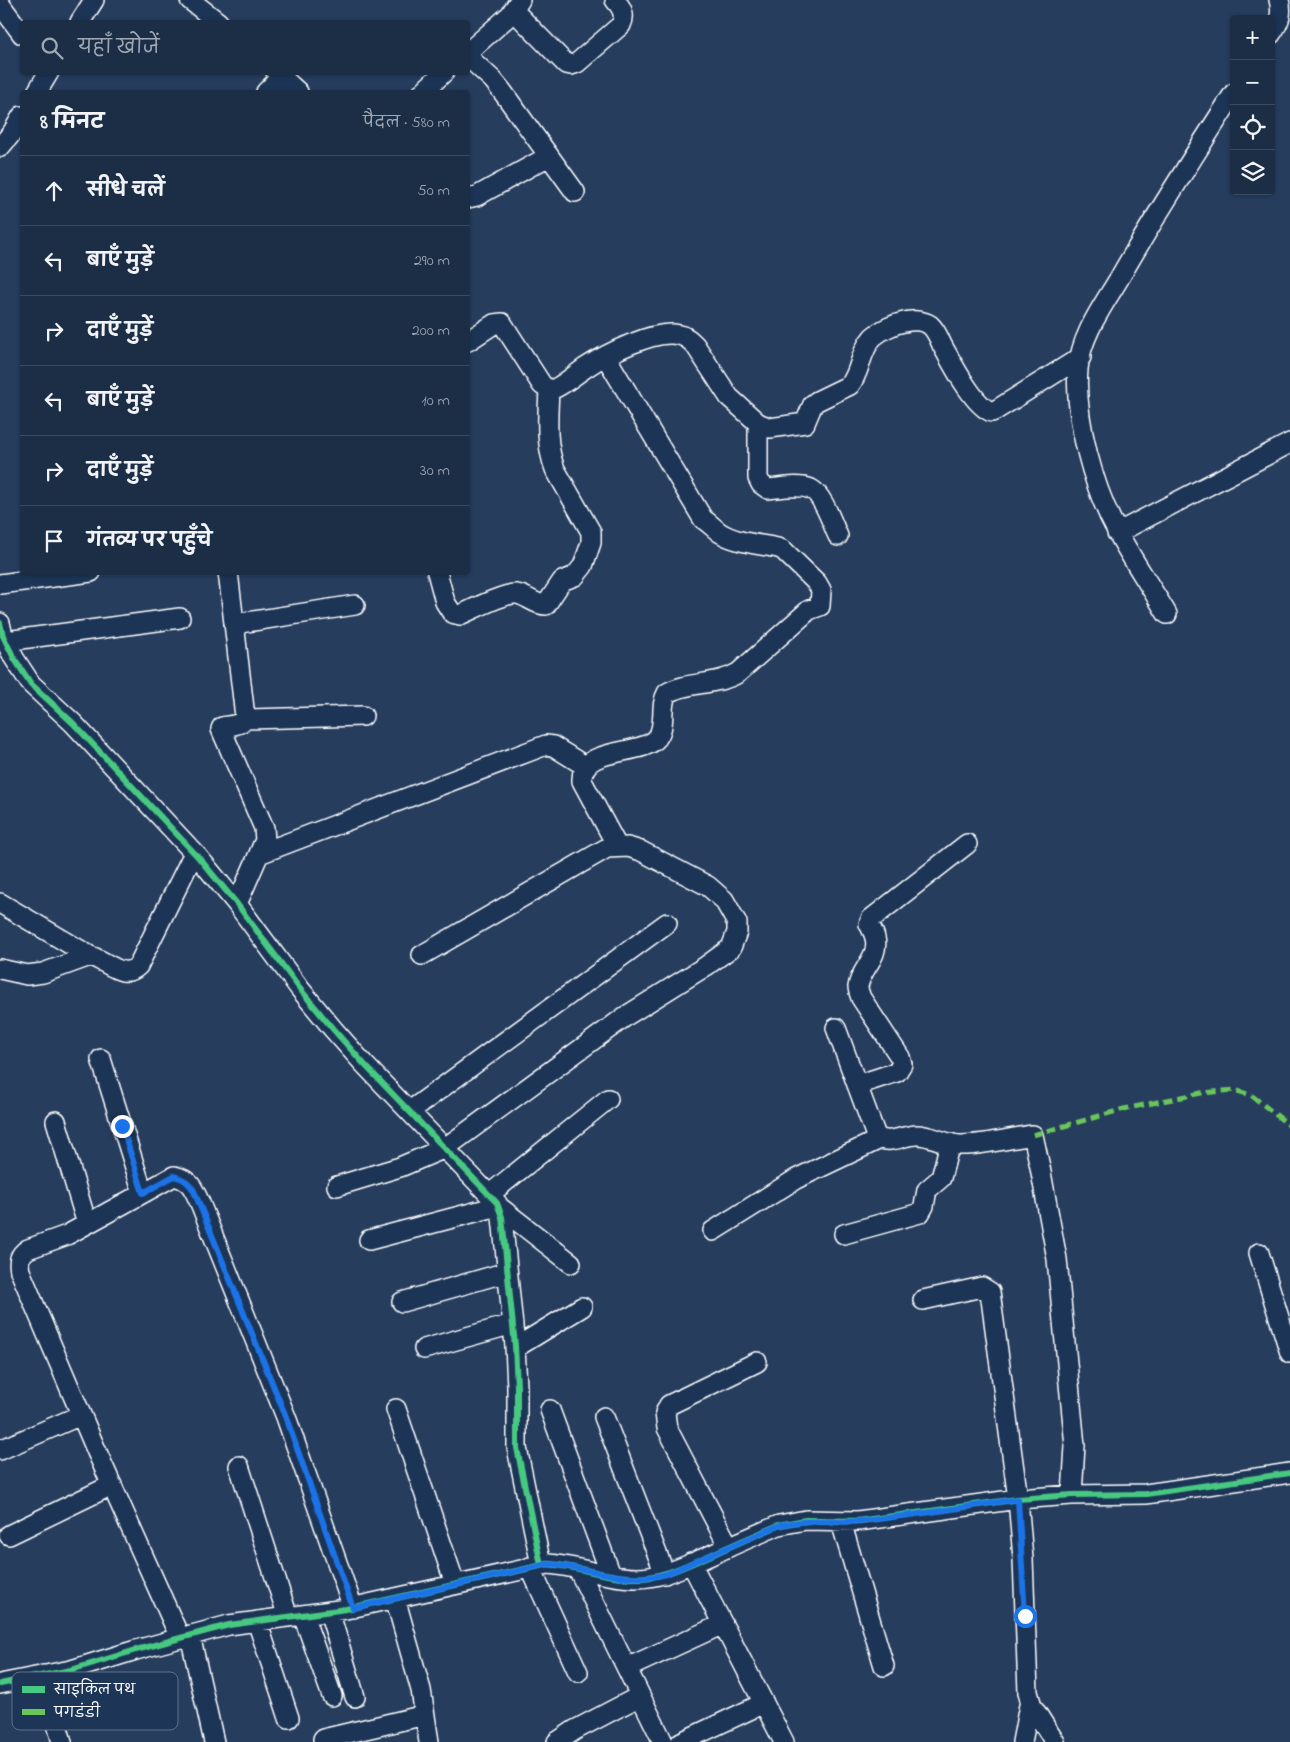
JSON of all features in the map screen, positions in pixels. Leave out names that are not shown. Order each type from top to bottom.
[{"type":"street","points":[[81,20],[94,0]]},
{"type":"street","points":[[190,0],[215,20]]},
{"type":"street","points":[[470,50],[517,5],[566,64],[577,63],[621,25],[624,19],[623,12],[615,0]]},
{"type":"street","points":[[1275,28],[1282,11],[1279,0]]},
{"type":"street","points":[[0,4],[20,31]]},
{"type":"street","points":[[470,59],[493,80],[575,192]]},
{"type":"street","points":[[38,90],[47,75]]},
{"type":"street","points":[[267,90],[278,75],[296,90]]},
{"type":"street","points":[[425,90],[441,75]]},
{"type":"street","points":[[1167,614],[1117,533],[1101,497],[1086,449],[1080,410],[1078,369],[1091,325],[1144,234],[1230,99]]},
{"type":"street","points":[[11,142],[20,121]]},
{"type":"street","points":[[470,198],[477,196],[549,156]]},
{"type":"street","points":[[470,339],[494,324],[502,323],[542,385],[549,389],[556,388],[588,366],[633,343],[663,334],[681,335],[688,338],[695,345],[729,397],[758,424],[770,428],[805,423],[813,404],[817,400],[850,385],[864,350],[876,335],[895,324],[907,321],[918,321],[930,325],[962,380],[982,407],[992,412],[1081,357]]},
{"type":"street","points":[[606,357],[703,519],[720,533],[729,537],[783,550],[818,583],[821,590],[820,606],[808,610],[738,673],[730,678],[680,688],[667,694],[663,704],[660,731],[656,739],[651,743],[605,755],[585,766],[581,772],[582,781],[616,846]]},
{"type":"street","points":[[438,575],[445,602],[452,613],[460,615],[510,594],[522,595],[534,602],[546,605],[550,602],[562,581],[580,572],[591,543],[591,532],[555,469],[552,460],[547,426],[549,389]]},
{"type":"street","points":[[758,424],[758,478],[761,484],[768,489],[796,487],[810,489],[820,496],[838,536]]},
{"type":"street","points":[[1117,533],[1290,443]]},
{"type":"street","points":[[0,584],[68,575]]},
{"type":"street","points":[[228,575],[245,719]]},
{"type":"street","points":[[234,624],[355,605]]},
{"type":"street","points":[[180,618],[3,632],[22,673],[31,684],[73,723],[194,853],[237,904],[306,996],[364,1064],[494,1200],[571,1263]]},
{"type":"street","points":[[237,904],[265,840],[264,828],[221,729],[222,727],[240,724],[245,719],[363,716]]},
{"type":"street","points":[[259,854],[546,746],[553,746],[585,766]]},
{"type":"street","points":[[857,1085],[897,1072],[901,1069],[902,1064],[900,1056],[861,998],[858,988],[860,979],[872,960],[876,947],[876,939],[869,924],[871,919],[967,844]]},
{"type":"street","points":[[337,1186],[400,1167],[446,1148],[626,1016],[706,966],[731,948],[737,932],[737,923],[724,900],[708,886],[641,851],[616,846],[607,848],[422,955]]},
{"type":"street","points":[[0,903],[90,956],[124,972],[129,972],[138,966],[194,853]]},
{"type":"street","points":[[410,1111],[667,923]]},
{"type":"street","points":[[0,969],[27,974],[43,973],[90,956]]},
{"type":"street","points":[[836,1028],[876,1136],[889,1141],[920,1135],[950,1143],[968,1145],[1033,1135],[1057,1259],[1075,1446],[1072,1495]]},
{"type":"street","points":[[101,1059],[143,1193]]},
{"type":"street","points":[[370,1240],[494,1200],[608,1099]]},
{"type":"street","points":[[56,1121],[87,1224]]},
{"type":"street","points":[[714,1231],[796,1179],[880,1138]]},
{"type":"street","points":[[844,1234],[920,1213],[924,1206],[927,1190],[941,1178],[950,1143]]},
{"type":"street","points":[[214,1742],[185,1637],[81,1416],[20,1271],[19,1263],[22,1253],[87,1224],[174,1176],[184,1178],[191,1185],[286,1417],[353,1608]]},
{"type":"street","points":[[494,1200],[502,1217],[515,1348],[517,1448],[536,1566],[578,1672]]},
{"type":"street","points":[[1259,1253],[1290,1353]]},
{"type":"street","points":[[402,1302],[507,1272]]},
{"type":"street","points":[[923,1300],[982,1287],[990,1292],[1018,1499],[1023,1559],[1028,1692],[1030,1700],[1055,1742]]},
{"type":"street","points":[[515,1348],[582,1307]]},
{"type":"street","points":[[424,1349],[513,1324]]},
{"type":"street","points":[[728,1547],[666,1428],[665,1413],[669,1405],[757,1362]]},
{"type":"street","points":[[396,1409],[455,1584]]},
{"type":"street","points":[[550,1410],[611,1575]]},
{"type":"street","points":[[0,1450],[81,1416]]},
{"type":"street","points":[[604,1417],[666,1574]]},
{"type":"street","points":[[239,1466],[295,1616],[332,1696]]},
{"type":"street","points":[[59,1672],[229,1625],[353,1608],[536,1566],[561,1565],[634,1578],[653,1577],[666,1574],[780,1525],[806,1520],[841,1522],[867,1520],[1018,1499],[1072,1495],[1146,1494],[1290,1473]]},
{"type":"street","points":[[8,1535],[112,1485]]},
{"type":"street","points":[[841,1522],[884,1666]]},
{"type":"street","points":[[691,1563],[784,1742]]},
{"type":"street","points":[[578,1568],[660,1741]]},
{"type":"street","points":[[396,1598],[421,1690],[429,1742]]},
{"type":"street","points":[[329,1611],[355,1697]]},
{"type":"street","points":[[257,1621],[289,1718]]},
{"type":"street","points":[[627,1668],[723,1624]]},
{"type":"street","points":[[557,1742],[594,1719],[640,1696]]},
{"type":"street","points":[[1022,1742],[1030,1700]]},
{"type":"street","points":[[682,1742],[764,1703]]},
{"type":"street","points":[[323,1739],[425,1715]]},
{"type":"marked path","points":[[1033,1135],[1124,1109],[1201,1093],[1234,1090],[1251,1095],[1290,1126]]},
{"type":"cycle path","points":[[0,623],[3,636],[14,658],[31,684],[73,723],[199,858],[237,904],[300,989],[333,1029],[497,1203],[502,1217],[515,1346],[517,1448],[541,1565]]},
{"type":"cycle path","points":[[61,1672],[229,1625],[346,1609],[548,1564],[625,1577],[655,1576],[682,1567],[779,1525],[806,1520],[858,1521],[1018,1499],[1072,1495],[1146,1494],[1290,1473]]},
{"type":"cycle path","points":[[0,1684],[12,1682]]},
{"type":"route","points":[[122,1126],[143,1193],[174,1176],[184,1178],[194,1191],[286,1417],[353,1608],[548,1564],[617,1576],[634,1578],[653,1577],[666,1574],[780,1525],[794,1522],[806,1520],[858,1521],[1018,1499],[1025,1616]]}]
